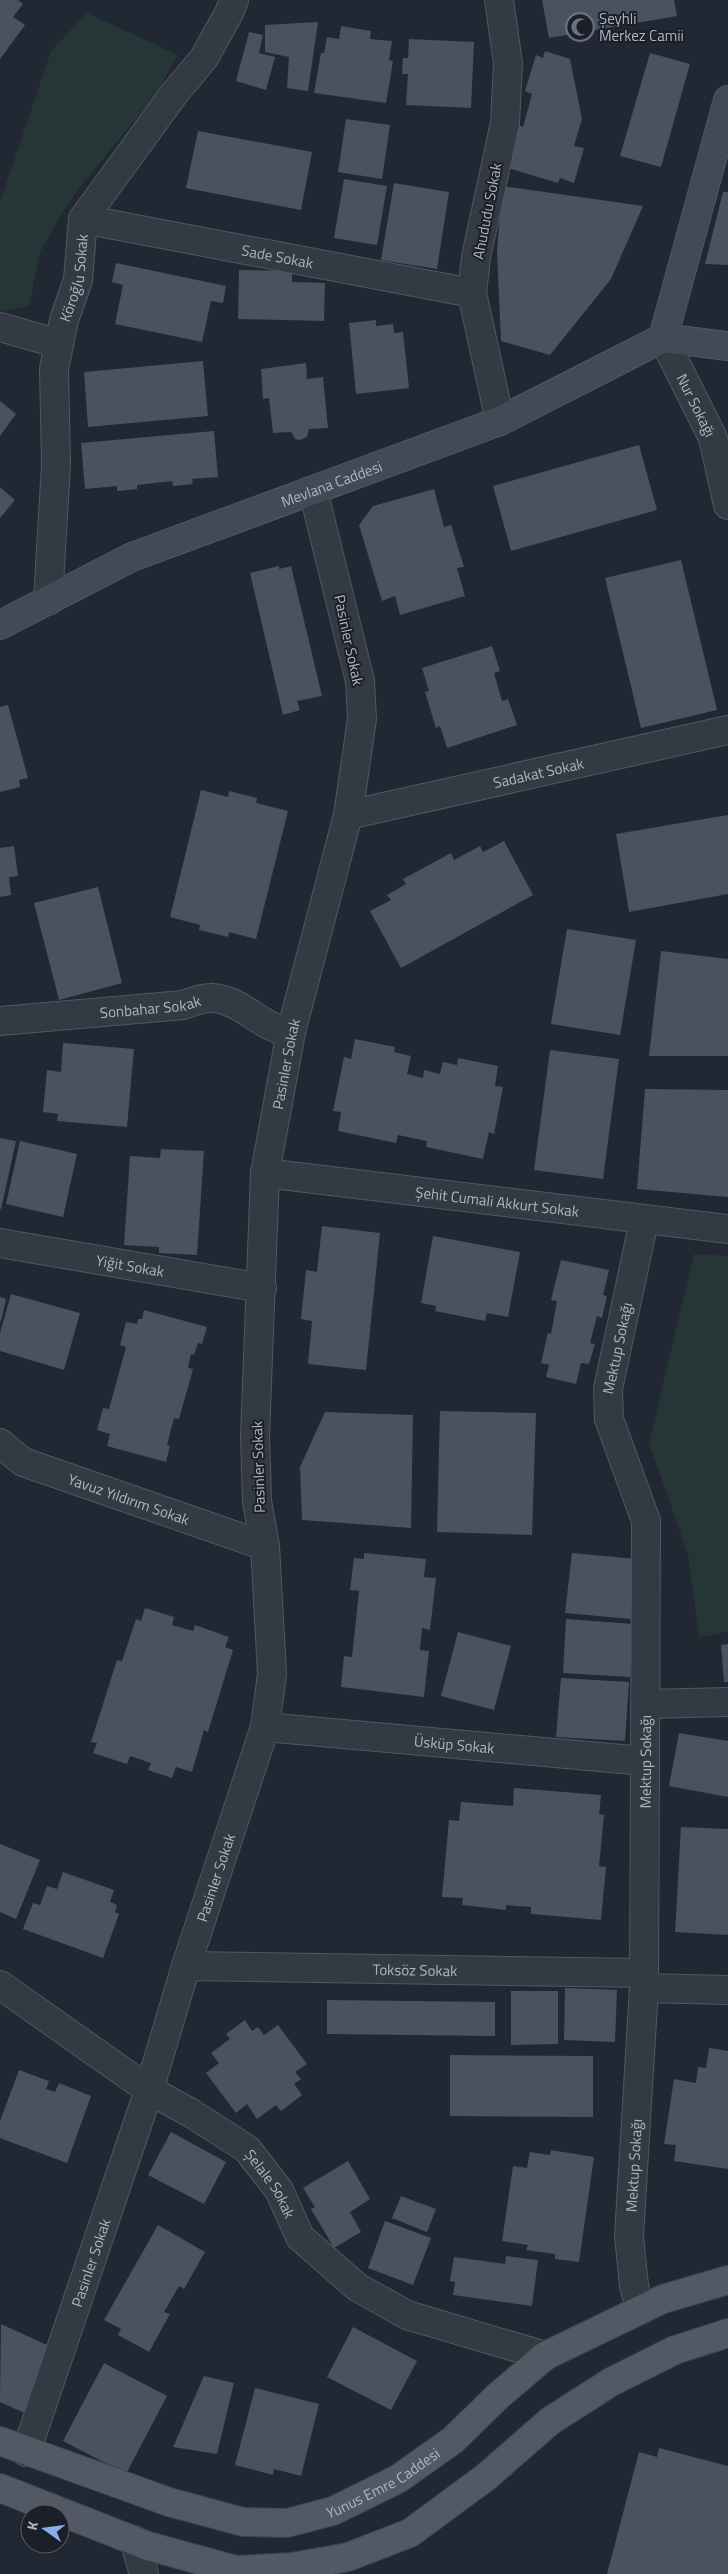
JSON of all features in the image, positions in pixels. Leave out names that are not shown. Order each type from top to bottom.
[{"type":"main road","name":"Yunus Emre Caddesi","points":[[0,2441],[26,2452],[169,2502],[243,2522],[287,2523],[333,2511],[398,2478],[453,2440],[497,2397],[545,2356],[663,2299],[728,2280]]},
{"type":"main road","points":[[0,2488],[134,2540],[236,2570],[292,2567],[348,2557],[410,2533],[486,2477],[550,2422],[611,2382],[675,2350],[728,2333]]},
{"type":"street","name":"Köroğlu Sokak","points":[[48,600],[56,464],[54,369],[64,320],[78,280],[83,219],[174,94],[204,58],[230,13],[234,0]]},
{"type":"street","name":"Ahududu Sokak","points":[[499,0],[508,63],[506,122],[476,257],[472,293],[500,421]]},
{"type":"street","points":[[728,100],[663,338],[728,346]]},
{"type":"street","name":"Sade Sokak","points":[[83,219],[472,293]]},
{"type":"street","points":[[0,327],[59,344]]},
{"type":"street","name":"Mevlana Caddesi","points":[[0,625],[132,557],[500,421],[663,338]]},
{"type":"street","name":"Nur Sokağı","points":[[663,338],[713,438],[728,504]]},
{"type":"street","name":"Pasinler Sokak","points":[[26,2452],[149,2090],[186,1966],[265,1726],[272,1674],[265,1546],[257,1501],[255,1437],[265,1173],[291,1032],[348,815],[362,719],[360,681],[313,490]]},
{"type":"street","name":"Sadakat Sokak","points":[[348,815],[728,730]]},
{"type":"street","name":"Sonbahar Sokak","points":[[0,1021],[182,1005],[212,997],[235,1002],[279,1031],[291,1032]]},
{"type":"street","name":"Şehit Cumali Akkurt Sokak","points":[[265,1173],[644,1221],[728,1229]]},
{"type":"street","name":"Mektup Sokağı","points":[[640,2310],[634,2286],[629,2236],[643,1980],[646,1521],[609,1419],[608,1389],[644,1221]]},
{"type":"street","name":"Yiğit Sokak","points":[[0,1243],[262,1288]]},
{"type":"street","name":"Yavuz Yıldırım Sokak","points":[[0,1442],[23,1462],[265,1546]]},
{"type":"street","points":[[646,1704],[728,1702]]},
{"type":"street","name":"Üsküp Sokak","points":[[265,1726],[644,1762]]},
{"type":"street","name":"Toksöz Sokak","points":[[186,1966],[643,1980],[728,1990]]},
{"type":"street","name":"Şelale Sokak","points":[[0,1985],[149,2090],[247,2149],[279,2190],[300,2236],[357,2287],[408,2315],[545,2356]]},
{"type":"street","points":[[134,2540],[144,2574]]},
{"type":"shaded area","points":[[87,13],[178,55],[156,94],[77,191],[59,218],[40,252],[29,306],[0,312],[0,202],[51,51]]},
{"type":"shaded area","points":[[694,1254],[728,1256],[728,1631],[699,1638],[688,1554],[649,1443]]},
{"type":"building","points":[[0,0],[18,0],[23,4],[13,17],[25,25],[0,59]]},
{"type":"building","name":"Şeyhli Merkez Camii","points":[[542,0],[674,0],[677,16],[549,38]]},
{"type":"building","points":[[318,22],[308,91],[287,88],[289,57],[265,52],[265,25]]},
{"type":"building","points":[[341,26],[371,31],[370,39],[392,41],[389,60],[393,61],[386,103],[314,93],[321,53],[324,53],[327,37],[339,39]]},
{"type":"building","points":[[249,32],[263,35],[259,53],[275,57],[266,90],[236,81]]},
{"type":"building","points":[[409,39],[474,42],[471,108],[406,105],[408,74],[402,74],[403,58],[408,58]]},
{"type":"building","points":[[545,51],[570,59],[582,119],[574,146],[584,148],[574,183],[560,178],[558,183],[505,167],[516,124],[523,127],[532,94],[525,91],[536,55],[543,58]]},
{"type":"building","points":[[650,53],[690,64],[661,167],[620,156]]},
{"type":"building","points":[[346,119],[390,125],[382,179],[338,172]]},
{"type":"building","points":[[198,131],[312,152],[301,210],[186,188]]},
{"type":"building","points":[[344,179],[387,186],[377,245],[334,238]]},
{"type":"building","points":[[394,183],[449,192],[437,269],[381,260]]},
{"type":"building","points":[[502,186],[643,206],[611,279],[550,355],[501,341],[497,252]]},
{"type":"building","points":[[723,192],[728,192],[728,265],[705,264]]},
{"type":"building","points":[[116,263],[226,286],[223,303],[211,301],[202,342],[115,324],[123,285],[112,282]]},
{"type":"building","points":[[239,270],[292,271],[292,282],[325,283],[324,321],[238,319]]},
{"type":"building","points":[[376,320],[376,326],[393,324],[394,333],[403,332],[409,388],[356,394],[349,323]]},
{"type":"building","points":[[203,361],[208,416],[88,427],[84,372]]},
{"type":"building","points":[[306,363],[307,379],[323,377],[328,428],[309,429],[307,437],[300,440],[295,439],[291,432],[273,433],[269,398],[263,399],[261,369]]},
{"type":"building","points":[[0,401],[16,414],[0,436]]},
{"type":"building","points":[[214,431],[218,477],[192,479],[193,484],[173,486],[172,481],[137,485],[137,489],[117,491],[117,486],[85,489],[81,443]]},
{"type":"building","points":[[639,445],[657,510],[511,551],[493,486]]},
{"type":"building","points":[[0,487],[15,500],[0,518]]},
{"type":"building","points":[[434,489],[444,527],[451,525],[464,567],[457,568],[465,596],[400,615],[395,596],[382,601],[359,525],[373,506]]},
{"type":"building","points":[[681,560],[717,710],[641,728],[605,578]]},
{"type":"building","points":[[279,566],[279,569],[291,566],[322,696],[297,701],[300,710],[283,715],[250,573]]},
{"type":"building","points":[[492,646],[500,671],[494,673],[502,701],[508,699],[517,725],[447,748],[440,726],[436,728],[425,692],[429,691],[422,668]]},
{"type":"building","points":[[8,705],[28,778],[19,780],[20,787],[0,792],[0,707]]},
{"type":"building","points":[[201,790],[228,797],[229,791],[257,798],[256,803],[288,811],[256,939],[229,932],[228,937],[199,930],[200,925],[170,917]]},
{"type":"building","points":[[728,815],[728,894],[629,912],[616,834]]},
{"type":"building","points":[[504,841],[533,895],[401,968],[370,911],[391,900],[387,895],[406,884],[403,879],[451,853],[454,860],[480,846],[483,852]]},
{"type":"building","points":[[14,846],[18,876],[9,877],[11,895],[0,897],[0,848]]},
{"type":"building","points":[[98,887],[122,983],[59,1000],[34,903]]},
{"type":"building","points":[[567,929],[636,940],[620,1035],[551,1024]]},
{"type":"building","points":[[661,951],[728,959],[728,1056],[649,1056]]},
{"type":"building","points":[[355,1039],[395,1047],[394,1052],[411,1056],[407,1074],[423,1078],[424,1070],[440,1074],[443,1062],[457,1065],[458,1058],[498,1066],[495,1086],[503,1087],[494,1134],[489,1132],[483,1159],[426,1147],[427,1141],[398,1135],[396,1143],[338,1131],[341,1112],[333,1111],[344,1057],[351,1059]]},
{"type":"building","points":[[63,1043],[134,1049],[127,1127],[57,1121],[58,1114],[43,1112],[47,1070],[61,1072]]},
{"type":"building","points":[[550,1050],[619,1059],[603,1179],[534,1170]]},
{"type":"building","points":[[645,1089],[728,1090],[728,1197],[637,1189]]},
{"type":"building","points":[[0,1138],[16,1141],[1,1209],[0,1209]]},
{"type":"building","points":[[20,1141],[77,1154],[63,1217],[6,1204]]},
{"type":"building","points":[[161,1149],[204,1151],[197,1255],[159,1253],[159,1247],[124,1245],[130,1156],[160,1158]]},
{"type":"building","points":[[322,1226],[380,1233],[366,1370],[308,1364],[312,1321],[301,1319],[306,1270],[317,1272]]},
{"type":"building","points":[[433,1236],[520,1252],[508,1317],[487,1313],[485,1321],[435,1311],[436,1306],[421,1303]]},
{"type":"building","points":[[561,1260],[609,1270],[603,1295],[607,1296],[602,1318],[597,1316],[590,1343],[595,1344],[589,1364],[581,1363],[576,1384],[546,1377],[549,1365],[541,1363],[548,1333],[551,1334],[557,1301],[551,1300]]},
{"type":"building","points":[[11,1294],[80,1313],[64,1370],[0,1351],[0,1333]]},
{"type":"building","points":[[0,1297],[6,1299],[1,1321],[0,1321]]},
{"type":"building","points":[[144,1310],[207,1327],[202,1344],[198,1343],[194,1355],[191,1354],[188,1368],[193,1369],[179,1419],[174,1418],[167,1445],[170,1446],[166,1462],[107,1446],[110,1434],[97,1430],[103,1408],[109,1409],[126,1347],[120,1345],[126,1322],[137,1324],[138,1319],[142,1319]]},
{"type":"building","points":[[440,1411],[536,1413],[532,1535],[437,1532]]},
{"type":"building","points":[[325,1412],[413,1415],[411,1528],[302,1520],[300,1467]]},
{"type":"building","points":[[364,1553],[426,1559],[424,1577],[436,1578],[430,1630],[422,1628],[420,1650],[429,1651],[424,1697],[341,1687],[344,1656],[352,1657],[359,1591],[350,1590],[354,1558],[364,1559]]},
{"type":"building","points":[[572,1553],[636,1559],[631,1619],[565,1613]]},
{"type":"building","points":[[145,1608],[174,1617],[172,1625],[193,1631],[195,1625],[229,1637],[225,1647],[233,1650],[208,1732],[204,1730],[192,1772],[176,1767],[172,1778],[148,1770],[151,1763],[130,1756],[127,1764],[93,1753],[97,1743],[91,1742],[117,1660],[122,1661],[136,1619],[141,1621]]},
{"type":"building","points":[[566,1619],[633,1624],[630,1677],[563,1673]]},
{"type":"building","points":[[458,1632],[511,1646],[494,1710],[441,1696]]},
{"type":"building","points":[[728,1644],[728,1682],[724,1682],[721,1645]]},
{"type":"building","points":[[561,1678],[629,1682],[625,1741],[556,1737]]},
{"type":"building","points":[[679,1733],[728,1741],[728,1797],[669,1786]]},
{"type":"building","points":[[514,1788],[601,1795],[599,1814],[604,1815],[599,1866],[606,1867],[601,1920],[531,1914],[531,1907],[506,1905],[506,1910],[462,1905],[463,1898],[442,1897],[449,1820],[459,1821],[461,1802],[513,1806]]},
{"type":"building","points":[[681,1827],[728,1829],[728,1935],[675,1932]]},
{"type":"building","points":[[0,1844],[40,1860],[16,1919],[0,1912]]},
{"type":"building","points":[[63,1872],[114,1890],[110,1902],[117,1905],[115,1912],[119,1914],[103,1958],[23,1929],[33,1903],[40,1905],[47,1886],[57,1889]]},
{"type":"building","points":[[565,1988],[617,1990],[615,2042],[564,2040]]},
{"type":"building","points":[[511,1991],[558,1991],[558,2044],[511,2045]]},
{"type":"building","points":[[327,2000],[495,2002],[495,2036],[327,2034]]},
{"type":"building","points":[[245,2020],[252,2031],[258,2027],[264,2035],[278,2025],[307,2064],[295,2072],[301,2079],[294,2084],[302,2095],[281,2111],[276,2105],[257,2119],[247,2104],[236,2113],[206,2073],[219,2063],[211,2053],[230,2039],[226,2034]]},
{"type":"building","points":[[709,2048],[728,2051],[728,2169],[674,2161],[676,2145],[664,2144],[674,2079],[696,2083],[698,2067],[706,2068]]},
{"type":"building","points":[[450,2055],[593,2056],[593,2117],[450,2116]]},
{"type":"building","points":[[19,2070],[49,2081],[46,2089],[55,2092],[59,2083],[91,2096],[67,2163],[0,2138],[0,2121]]},
{"type":"building","points":[[171,2132],[226,2162],[204,2204],[148,2175]]},
{"type":"building","points":[[551,2150],[594,2157],[579,2262],[555,2259],[555,2254],[526,2250],[528,2245],[502,2241],[513,2166],[527,2168],[530,2152],[550,2155]]},
{"type":"building","points":[[348,2161],[370,2199],[350,2212],[361,2232],[334,2248],[311,2209],[315,2207],[303,2188]]},
{"type":"building","points":[[401,2196],[436,2209],[427,2232],[392,2218]]},
{"type":"building","points":[[385,2221],[431,2238],[413,2285],[368,2268]]},
{"type":"building","points":[[158,2225],[205,2252],[184,2289],[179,2286],[164,2312],[170,2314],[149,2352],[118,2335],[121,2329],[104,2320]]},
{"type":"building","points":[[506,2256],[538,2260],[532,2306],[453,2295],[455,2282],[450,2281],[454,2257],[505,2264]]},
{"type":"building","points":[[1,2324],[58,2350],[29,2415],[0,2402]]},
{"type":"building","points":[[353,2327],[417,2361],[391,2410],[327,2377]]},
{"type":"building","points":[[104,2363],[167,2396],[126,2474],[63,2441]]},
{"type":"building","points":[[204,2376],[234,2383],[217,2454],[173,2447]]},
{"type":"building","points":[[255,2388],[319,2404],[301,2476],[274,2469],[273,2475],[235,2465]]},
{"type":"building","points":[[659,2448],[728,2466],[728,2574],[607,2574],[639,2452],[657,2457]]},
{"type":"place","name":"Şeyhli Merkez Camii","points":[[580,27]]}]
